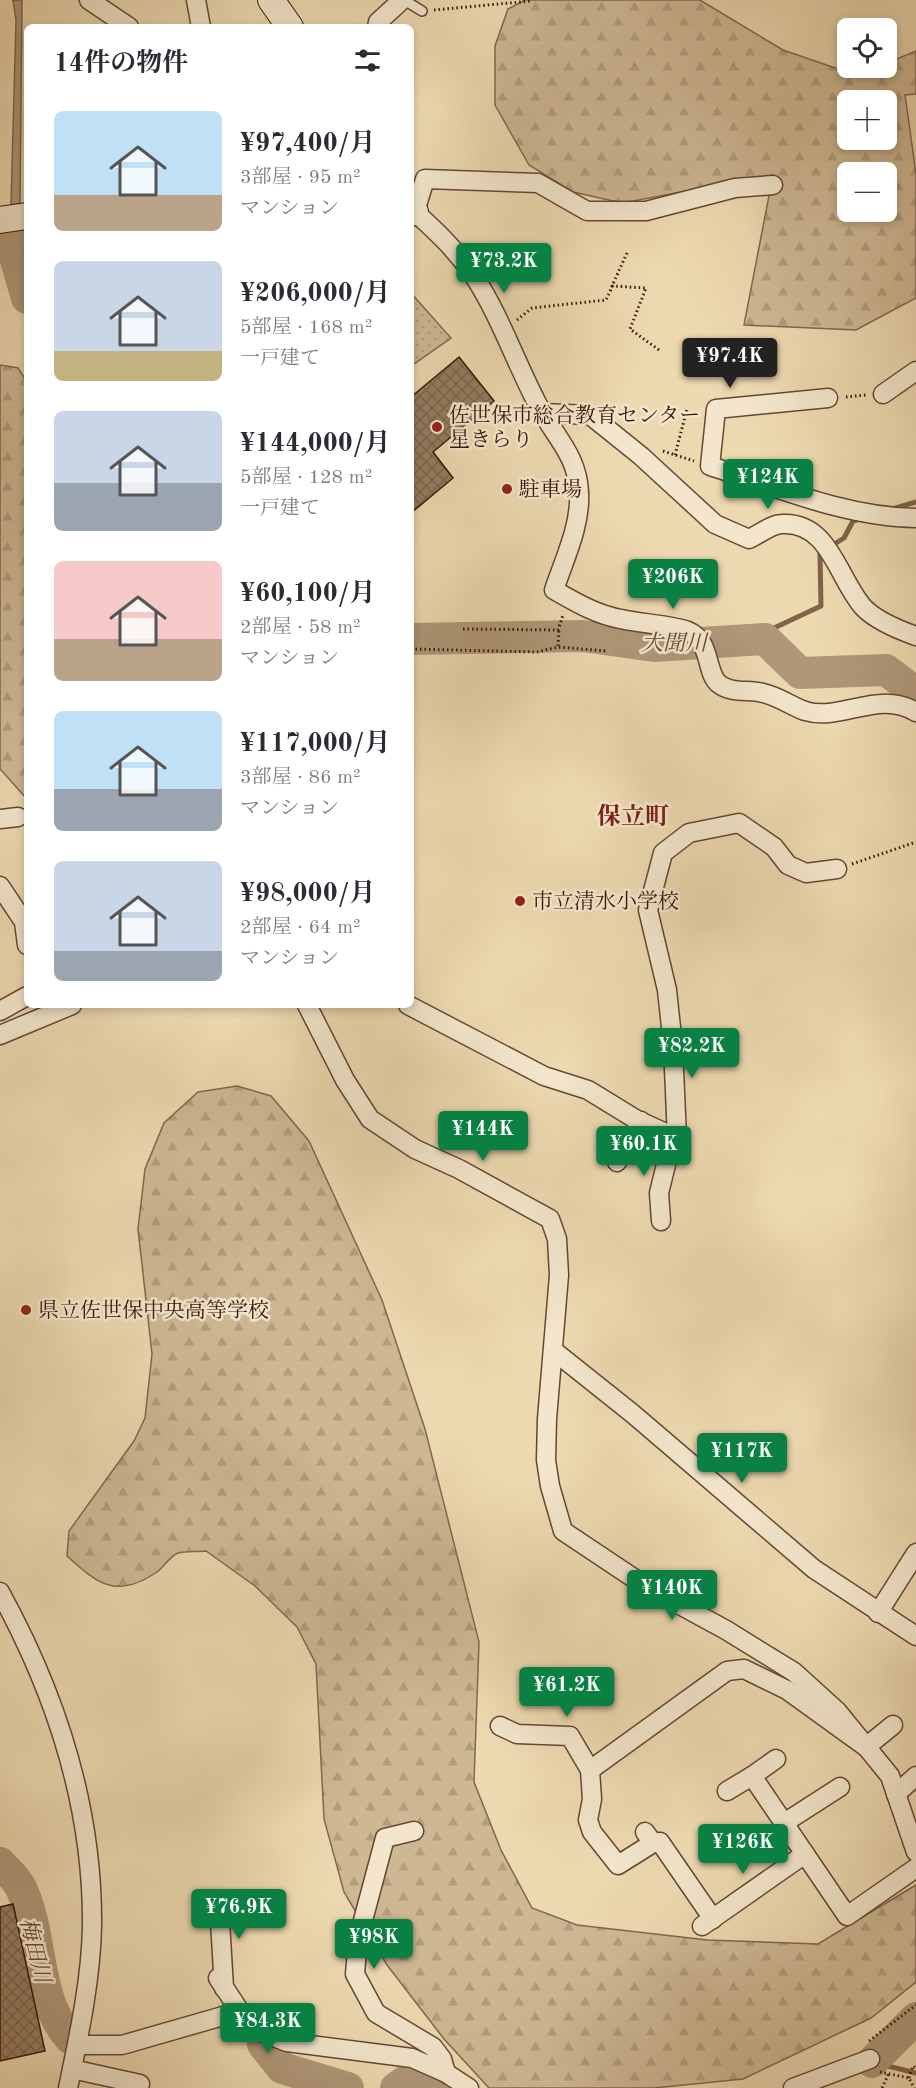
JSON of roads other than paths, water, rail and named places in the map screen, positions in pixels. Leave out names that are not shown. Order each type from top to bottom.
[{"type":"street","points":[[90,0],[125,24]]},
{"type":"street","points":[[196,0],[200,24]]},
{"type":"street","points":[[271,0],[288,24]]},
{"type":"street","points":[[378,24],[403,0]]},
{"type":"street","points":[[414,205],[425,179],[538,183],[587,211],[646,211],[735,188],[773,185]]},
{"type":"street","points":[[414,212],[446,240],[474,276],[504,331],[542,413],[572,458],[579,493],[577,520],[554,590],[569,599],[617,619],[689,632],[700,639],[717,682],[728,689],[764,693],[806,711],[823,714],[873,703],[909,708],[916,712]]},
{"type":"street","points":[[0,220],[24,216]]},
{"type":"street","points":[[883,394],[916,371]]},
{"type":"street","points":[[828,398],[716,409],[710,466],[832,506],[892,518],[916,518]]},
{"type":"street","points":[[542,413],[590,415],[641,456],[715,524],[749,539],[781,523],[807,527],[830,553],[864,608],[897,630],[916,636]]},
{"type":"street","points":[[414,1008],[543,1076],[588,1090],[641,1121],[677,1138],[673,1046],[667,990],[648,910],[663,853],[689,833],[739,823],[774,847],[788,865],[806,873],[837,868]]},
{"type":"street","points":[[0,886],[24,922]]},
{"type":"street","points":[[0,1011],[24,998]]},
{"type":"street","points":[[0,1035],[65,1008]]},
{"type":"street","points":[[309,1008],[345,1080],[370,1119],[415,1149],[526,1204],[550,1219],[557,1239],[559,1275],[547,1419],[546,1460],[550,1486],[563,1531],[647,1587],[726,1630],[794,1672],[837,1711],[890,1776],[916,1852]]},
{"type":"street","points":[[617,1162],[641,1121]]},
{"type":"street","points":[[661,1221],[659,1193],[673,1136]]},
{"type":"street","points":[[554,1351],[633,1414],[814,1569],[916,1636]]},
{"type":"street","points":[[878,1613],[916,1553]]},
{"type":"street","points":[[0,1592],[25,1637],[71,1757],[91,1875],[92,1928],[83,2015],[68,2088]]},
{"type":"street","points":[[590,1770],[727,1671],[744,1669],[787,1690],[866,1747]]},
{"type":"street","points":[[866,1747],[893,1725]]},
{"type":"street","points":[[500,1726],[517,1734],[570,1736],[590,1770],[592,1799],[588,1820],[592,1832],[618,1865],[649,1837],[660,1842],[707,1922],[805,1854]]},
{"type":"street","points":[[727,1791],[776,1759]]},
{"type":"street","points":[[752,1776],[847,1916],[916,1868]]},
{"type":"street","points":[[896,1794],[916,1776]]},
{"type":"street","points":[[784,1823],[835,1796]]},
{"type":"street","points":[[414,1831],[385,1838],[358,1939],[356,1974],[376,2013],[433,2047],[442,2059],[446,2073]]},
{"type":"street","points":[[224,1988],[219,1905],[267,1904]]},
{"type":"street","points":[[214,1972],[244,2019],[259,2031],[287,2042],[412,2058],[446,2073],[469,2088]]},
{"type":"street","points":[[77,2045],[122,2045],[223,2016],[244,2019]]},
{"type":"street","points":[[794,2088],[867,2051]]},
{"type":"street","points":[[72,2069],[140,2084],[139,2088]]},
{"type":"lane","points":[[403,0],[422,11]]},
{"type":"waterway","name":"大聞川","points":[[15,230],[14,253],[24,288]]},
{"type":"waterway","points":[[889,510],[916,502]]},
{"type":"waterway","points":[[765,639],[774,628],[821,606],[820,553],[844,538],[853,521],[863,518]]},
{"type":"waterway","name":"大聞川","points":[[414,639],[583,636],[654,646],[765,639],[800,673],[886,670],[916,693]]},
{"type":"waterway","name":"梅田川","points":[[0,1863],[21,1888],[33,1926],[50,2004],[70,2038]]},
{"type":"waterway","name":"梅田川","points":[[872,2062],[916,2018]]},
{"type":"waterway","name":"梅田川","points":[[263,2044],[282,2068],[348,2088]]},
{"type":"waterway","points":[[872,2062],[916,2073]]},
{"type":"waterway","name":"梅田川","points":[[396,2088],[410,2078],[439,2088]]},
{"type":"place","name":"佐世保市総合教育センター 星きらり","points":[[437,427]]},
{"type":"place","name":"駐車場","points":[[507,489]]},
{"type":"place","name":"市立清水小学校","points":[[520,901]]},
{"type":"place","name":"県立佐世保中央高等学校","points":[[26,1310]]},
{"type":"district","name":"保立町","points":[[633,816]]}]
